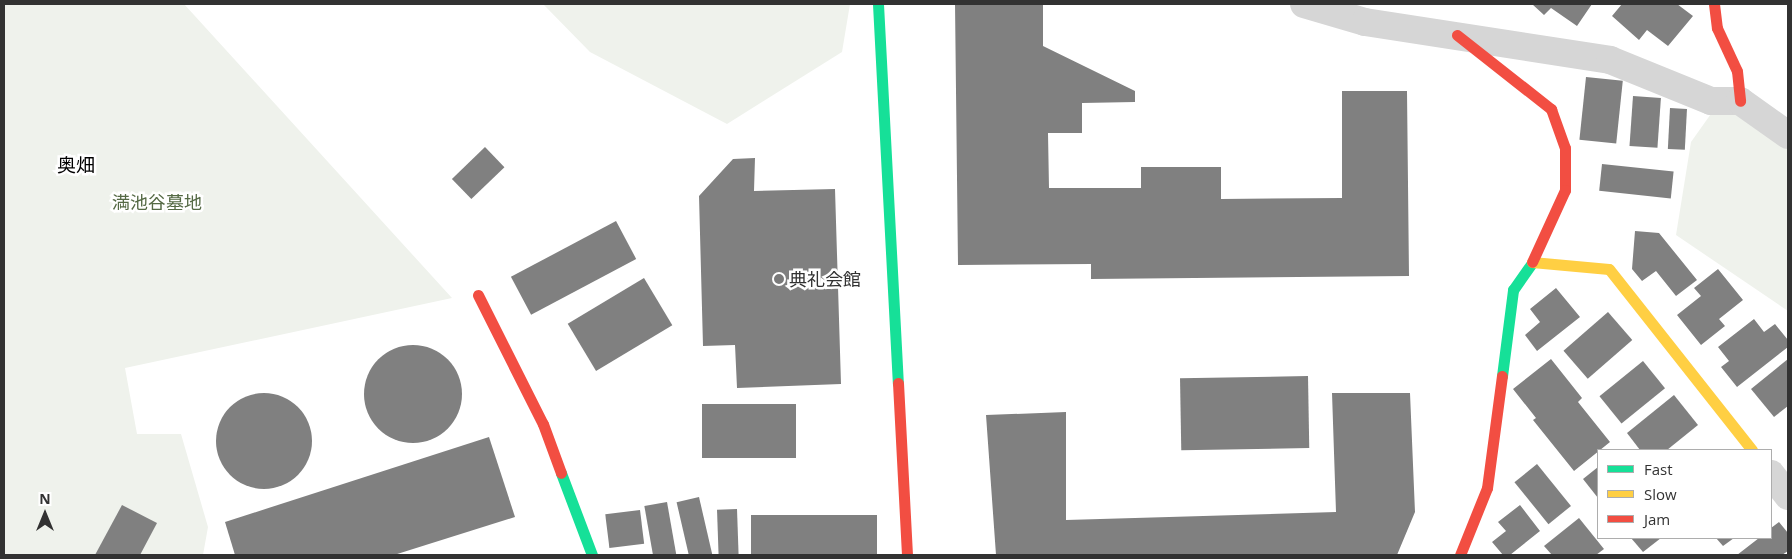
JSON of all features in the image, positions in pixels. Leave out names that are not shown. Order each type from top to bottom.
[{"type":"street","points":[[878,4],[907,555]]},
{"type":"street","points":[[1304,4],[1365,22],[1610,60],[1711,101],[1740,101],[1788,135]]},
{"type":"street","points":[[1714,4],[1717,28],[1737,71],[1740,101]]},
{"type":"street","points":[[1457,35],[1551,109],[1565,148],[1565,190],[1530,264],[1513,290],[1487,488],[1460,555]]},
{"type":"street","points":[[1530,264],[1610,269],[1751,449]]},
{"type":"street","points":[[478,294],[543,424],[592,555]]},
{"type":"street","points":[[1772,475],[1788,496]]},
{"type":"green space","name":"満池谷墓地","points":[[4,4],[184,4],[452,298],[125,368],[137,434],[181,434],[208,527],[203,555],[4,555]]},
{"type":"green space","points":[[543,4],[850,4],[842,52],[727,124],[590,52]]},
{"type":"green space","points":[[1735,110],[1788,146],[1788,311],[1676,235],[1691,142],[1713,111]]},
{"type":"building","points":[[955,4],[1043,4],[1043,46],[1135,91],[1135,102],[1082,103],[1082,133],[1048,133],[1049,188],[1141,188],[1141,167],[1221,167],[1221,199],[1342,198],[1342,91],[1407,91],[1409,276],[1091,279],[1091,264],[958,265]]},
{"type":"building","points":[[1532,4],[1592,4],[1577,26],[1551,8],[1544,15]]},
{"type":"building","points":[[1622,4],[1677,4],[1693,16],[1668,46],[1647,30],[1639,40],[1612,16]]},
{"type":"building","points":[[1586,77],[1623,81],[1616,144],[1579,140]]},
{"type":"building","points":[[1633,96],[1661,98],[1657,148],[1630,146]]},
{"type":"building","points":[[1670,108],[1687,109],[1685,150],[1668,149]]},
{"type":"building","points":[[485,147],[504,167],[471,199],[452,179]]},
{"type":"building","points":[[755,158],[754,191],[835,189],[841,384],[737,388],[735,345],[703,346],[699,196],[733,159]]},
{"type":"building","points":[[1602,164],[1674,172],[1671,198],[1599,191]]},
{"type":"building","points":[[616,221],[636,259],[531,315],[511,277]]},
{"type":"building","points":[[1635,231],[1659,233],[1697,280],[1676,296],[1656,271],[1642,281],[1632,269]]},
{"type":"building","points":[[1718,269],[1743,300],[1719,319],[1725,326],[1701,345],[1677,315],[1701,296],[1694,288]]},
{"type":"building","points":[[644,278],[672,325],[596,371],[568,324]]},
{"type":"building","points":[[1556,288],[1580,317],[1537,351],[1525,335],[1540,322],[1530,309]]},
{"type":"building","points":[[1608,312],[1632,340],[1588,379],[1563,351]]},
{"type":"building","points":[[1754,319],[1764,332],[1775,324],[1788,340],[1788,347],[1737,387],[1721,367],[1729,361],[1718,347]]},
{"type":"building","points":[[413,345],[432,349],[448,359],[458,375],[462,394],[458,413],[448,429],[432,439],[413,443],[394,439],[378,429],[368,413],[364,394],[368,375],[378,359],[394,349]]},
{"type":"building","points":[[1551,359],[1582,398],[1578,402],[1610,442],[1601,449],[1597,449],[1597,452],[1574,471],[1533,420],[1536,418],[1513,389]]},
{"type":"building","points":[[1788,359],[1788,406],[1774,417],[1751,389]]},
{"type":"building","points":[[1643,361],[1665,388],[1622,423],[1599,396]]},
{"type":"building","points":[[1308,376],[1309,448],[1181,450],[1180,378]]},
{"type":"building","points":[[264,393],[282,396],[298,407],[309,423],[312,441],[309,459],[298,475],[282,486],[264,489],[246,486],[230,475],[219,459],[216,441],[219,423],[230,407],[246,396]]},
{"type":"building","points":[[1332,393],[1410,393],[1415,512],[1397,555],[996,555],[986,415],[1066,412],[1066,520],[1336,512]]},
{"type":"building","points":[[1674,395],[1698,425],[1668,449],[1639,449],[1627,433]]},
{"type":"building","points":[[702,404],[796,404],[796,458],[702,458]]},
{"type":"building","points":[[489,437],[515,517],[394,555],[235,555],[225,522]]},
{"type":"building","points":[[1537,464],[1571,506],[1548,524],[1514,482]]},
{"type":"building","points":[[1597,468],[1597,497],[1583,479]]},
{"type":"building","points":[[699,497],[712,554],[689,555],[677,502]]},
{"type":"building","points":[[667,502],[676,554],[653,555],[644,506]]},
{"type":"building","points":[[122,505],[157,523],[140,555],[95,555]]},
{"type":"building","points":[[1520,505],[1540,531],[1510,555],[1503,555],[1492,542],[1506,531],[1498,522]]},
{"type":"building","points":[[737,509],[739,555],[719,555],[717,510]]},
{"type":"building","points":[[640,510],[644,544],[609,548],[605,514]]},
{"type":"building","points":[[751,515],[877,515],[877,555],[751,555]]},
{"type":"building","points":[[1579,518],[1604,549],[1596,555],[1552,555],[1544,546]]},
{"type":"building","points":[[1779,522],[1788,533],[1788,551],[1782,555],[1737,555],[1758,539],[1772,539],[1772,527]]},
{"type":"building","points":[[1632,539],[1660,539],[1643,552]]},
{"type":"building","points":[[1717,539],[1733,539],[1723,546]]},
{"type":"traffic: fast","points":[[878,4],[898,383]]},
{"type":"traffic: fast","points":[[1502,376],[1513,290],[1531,264]]},
{"type":"traffic: fast","points":[[561,473],[592,555]]},
{"type":"traffic: slow","points":[[1532,262],[1609,269],[1751,449]]},
{"type":"traffic: jam","points":[[1714,4],[1717,28],[1737,71],[1740,101]]},
{"type":"traffic: jam","points":[[1457,35],[1551,109],[1565,148],[1565,190],[1532,262]]},
{"type":"traffic: jam","points":[[478,295],[543,424],[561,473]]},
{"type":"traffic: jam","points":[[1460,555],[1487,488],[1502,376]]},
{"type":"traffic: jam","points":[[898,383],[907,555]]},
{"type":"place","name":"典礼会館","points":[[779,279]]},
{"type":"district","name":"奥畑","points":[[76,166]]}]
